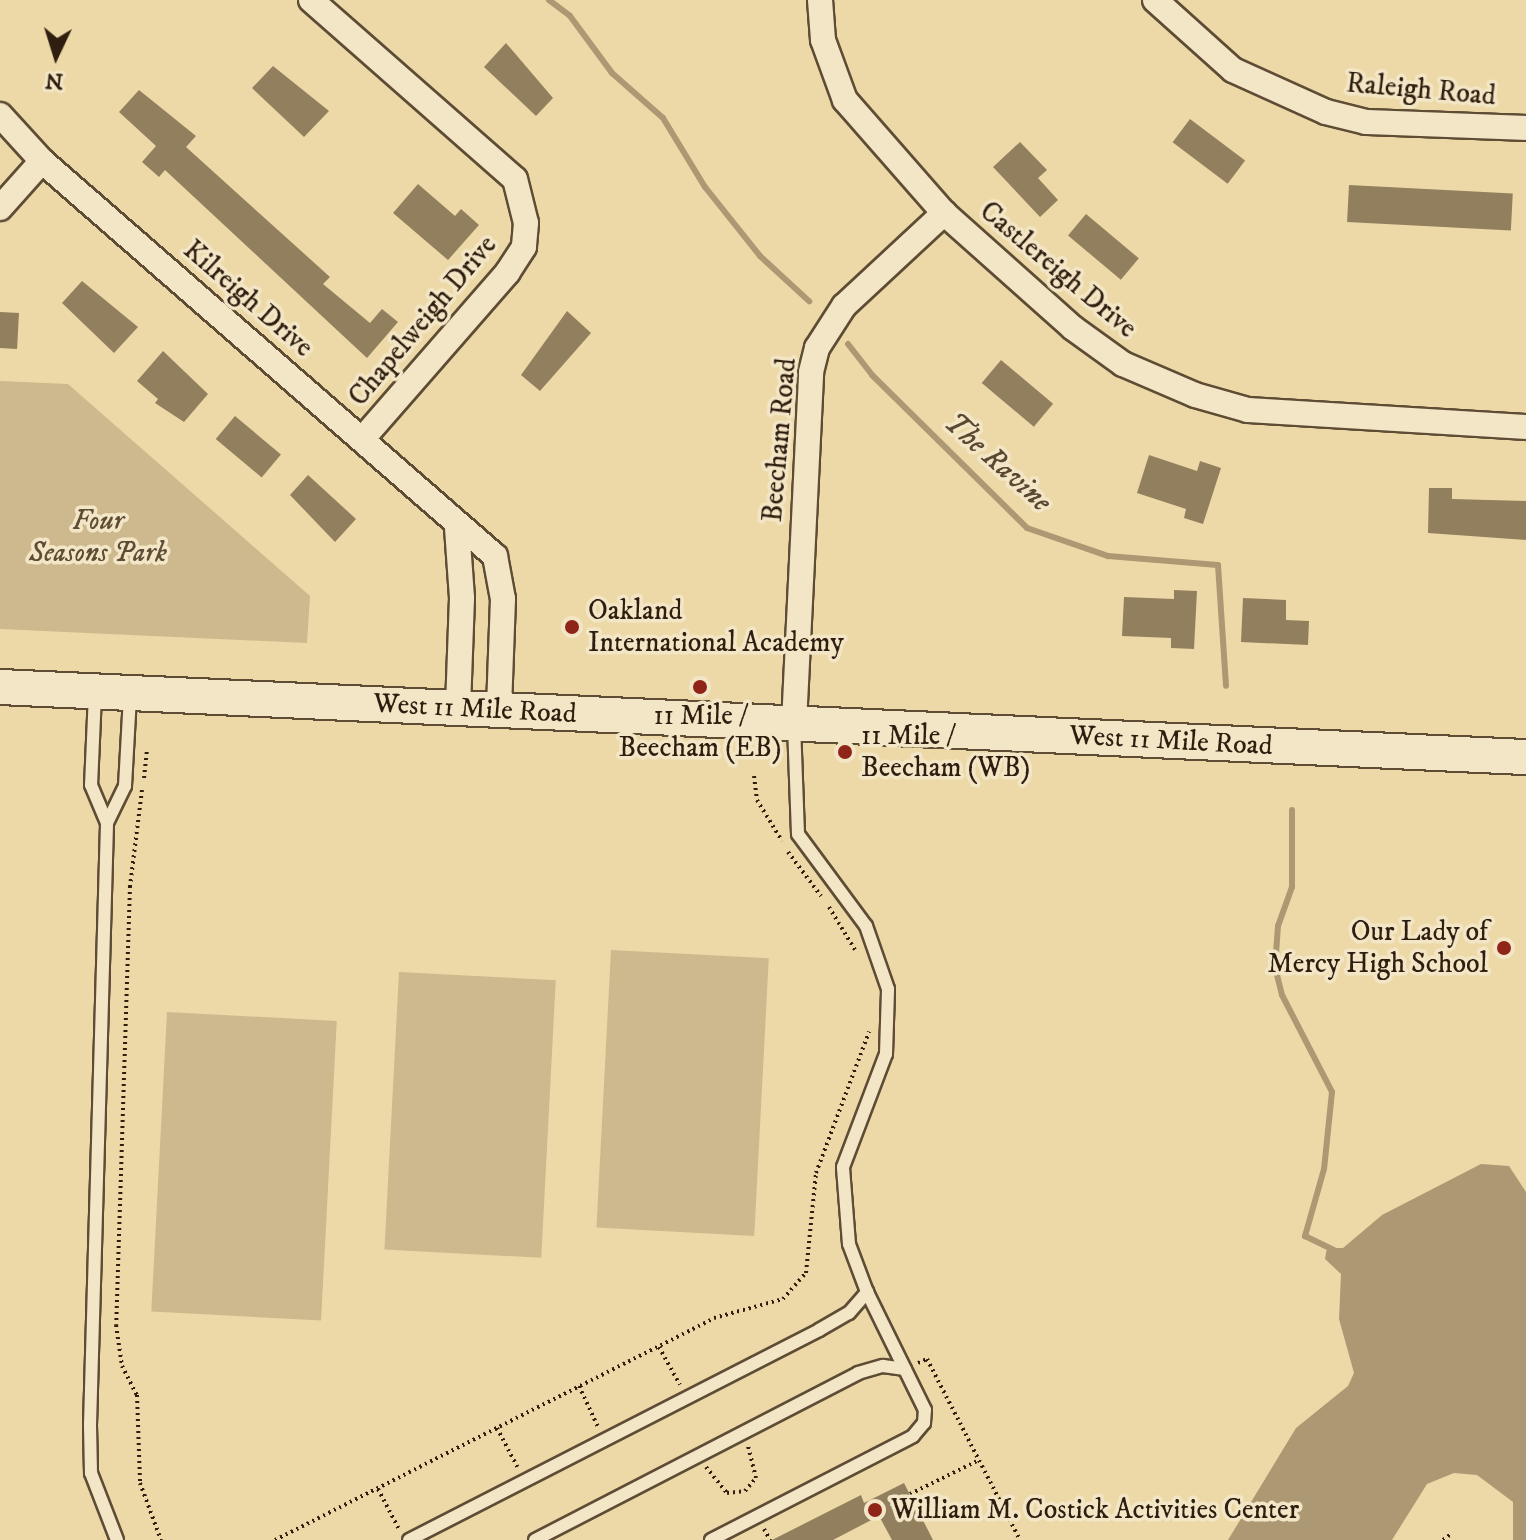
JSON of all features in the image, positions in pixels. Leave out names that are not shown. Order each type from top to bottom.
[{"type":"street","name":"Chapelweigh Drive","points":[[311,0],[515,179],[526,223],[524,247],[508,272],[364,437]]},
{"type":"street","name":"Castlereigh Drive","points":[[820,0],[823,40],[845,100],[944,213],[1073,328],[1123,364],[1195,395],[1303,417],[1526,427]]},
{"type":"street","name":"Raleigh Road","points":[[1155,0],[1233,70],[1326,112],[1366,122],[1526,128]]},
{"type":"street","name":"Kilreigh Drive","points":[[0,115],[42,161],[364,437],[457,528],[495,556],[503,599],[499,710]]},
{"type":"street","points":[[0,208],[42,161]]},
{"type":"street","name":"Beecham Road","points":[[794,724],[811,372],[817,348],[844,306],[944,213]]},
{"type":"street","points":[[457,528],[462,598],[458,709]]},
{"type":"street","name":"West 11 Mile Road","points":[[0,687],[1526,757]]},
{"type":"lane","points":[[96,692],[91,785],[107,823]]},
{"type":"lane","points":[[117,1540],[91,1473],[90,1425],[107,823],[125,786],[130,693]]},
{"type":"lane","points":[[711,1540],[913,1436],[925,1410],[867,1292],[849,1244],[843,1167],[886,1054],[888,989],[866,926],[798,834],[794,724]]},
{"type":"lane","points":[[407,1540],[849,1313],[867,1292]]},
{"type":"lane","points":[[535,1540],[858,1373],[883,1366],[905,1369]]},
{"type":"path","points":[[147,748],[130,886],[116,1325],[122,1366],[137,1395],[140,1483],[161,1540]]},
{"type":"path","points":[[754,776],[757,800],[859,959]]},
{"type":"path","points":[[275,1540],[714,1318],[783,1299],[806,1273],[816,1173],[863,1056],[870,1020]]},
{"type":"path","points":[[659,1346],[686,1398]]},
{"type":"path","points":[[927,1359],[1020,1540]]},
{"type":"path","points":[[579,1386],[605,1440]]},
{"type":"path","points":[[497,1428],[524,1481]]},
{"type":"path","points":[[700,1454],[713,1482],[727,1493],[745,1491],[756,1478],[741,1433]]},
{"type":"path","points":[[910,1494],[979,1460]]},
{"type":"path","points":[[378,1488],[407,1540]]},
{"type":"path","points":[[1443,1540],[1450,1535]]},
{"type":"green space","name":"Four Seasons Park","points":[[0,381],[68,384],[310,596],[307,643],[0,629]]},
{"type":"green space","points":[[611,950],[769,958],[754,1236],[596,1228]]},
{"type":"green space","points":[[399,972],[556,980],[541,1258],[384,1250]]},
{"type":"green space","points":[[167,1012],[337,1021],[321,1320],[151,1312]]},
{"type":"shaded area","points":[[1481,1164],[1509,1166],[1526,1192],[1526,1540],[1513,1540],[1513,1502],[1477,1475],[1454,1473],[1427,1484],[1392,1540],[1228,1540],[1296,1428],[1348,1386],[1354,1373],[1339,1319],[1341,1274],[1325,1259],[1327,1248],[1343,1248],[1382,1215]]},
{"type":"building","points":[[506,43],[553,98],[536,116],[484,67]]},
{"type":"building","points":[[273,66],[329,111],[304,137],[252,88]]},
{"type":"building","points":[[139,90],[196,136],[186,147],[330,277],[323,284],[370,323],[382,309],[398,322],[367,358],[165,170],[159,177],[142,162],[156,146],[119,112]]},
{"type":"building","points":[[1190,119],[1245,161],[1228,184],[1173,142]]},
{"type":"building","points":[[1020,142],[1047,170],[1038,178],[1058,200],[1040,217],[993,167]]},
{"type":"building","points":[[418,184],[455,216],[461,209],[479,225],[448,260],[393,213]]},
{"type":"building","points":[[1349,185],[1513,194],[1511,231],[1347,222]]},
{"type":"building","points":[[1086,214],[1139,258],[1121,280],[1068,235]]},
{"type":"building","points":[[82,281],[138,327],[114,353],[62,303]]},
{"type":"building","points":[[567,311],[591,333],[540,391],[521,375]]},
{"type":"building","points":[[0,312],[19,313],[17,349],[0,348]]},
{"type":"building","points":[[163,351],[208,394],[184,422],[155,403],[158,399],[137,381]]},
{"type":"building","points":[[1001,360],[1053,404],[1034,427],[982,383]]},
{"type":"building","points":[[235,416],[281,455],[262,478],[216,439]]},
{"type":"building","points":[[1149,455],[1197,471],[1200,461],[1221,468],[1203,524],[1184,518],[1186,509],[1137,493]]},
{"type":"building","points":[[308,475],[356,519],[335,542],[290,495]]},
{"type":"building","points":[[1429,488],[1452,488],[1452,499],[1526,501],[1526,540],[1428,533]]},
{"type":"building","points":[[1174,590],[1197,591],[1194,649],[1171,648],[1171,638],[1122,636],[1124,597],[1174,599]]},
{"type":"building","points":[[1243,598],[1286,600],[1286,620],[1309,621],[1308,645],[1241,642]]},
{"type":"building","name":"William M. Costick Activities Center","points":[[904,1483],[933,1540],[892,1540],[879,1516],[833,1540],[772,1540],[861,1495],[864,1503]]},
{"type":"waterway","name":"The Ravine","points":[[549,0],[570,16],[612,73],[663,118],[705,187],[760,256],[809,301]]},
{"type":"waterway","name":"The Ravine","points":[[848,344],[872,375],[1027,528],[1108,556],[1218,565],[1226,686]]},
{"type":"waterway","name":"The Ravine","points":[[1292,810],[1292,887],[1278,926],[1275,967],[1282,995],[1332,1092],[1324,1169],[1305,1236],[1334,1250]]},
{"type":"place","name":"Oakland International Academy","points":[[572,627]]},
{"type":"place","name":"11 Mile / Beecham (EB)","points":[[700,687]]},
{"type":"place","name":"11 Mile / Beecham (WB)","points":[[845,752]]},
{"type":"place","name":"Our Lady of Mercy High School","points":[[1504,948]]},
{"type":"place","name":"William M. Costick Activities Center","points":[[875,1510]]}]
